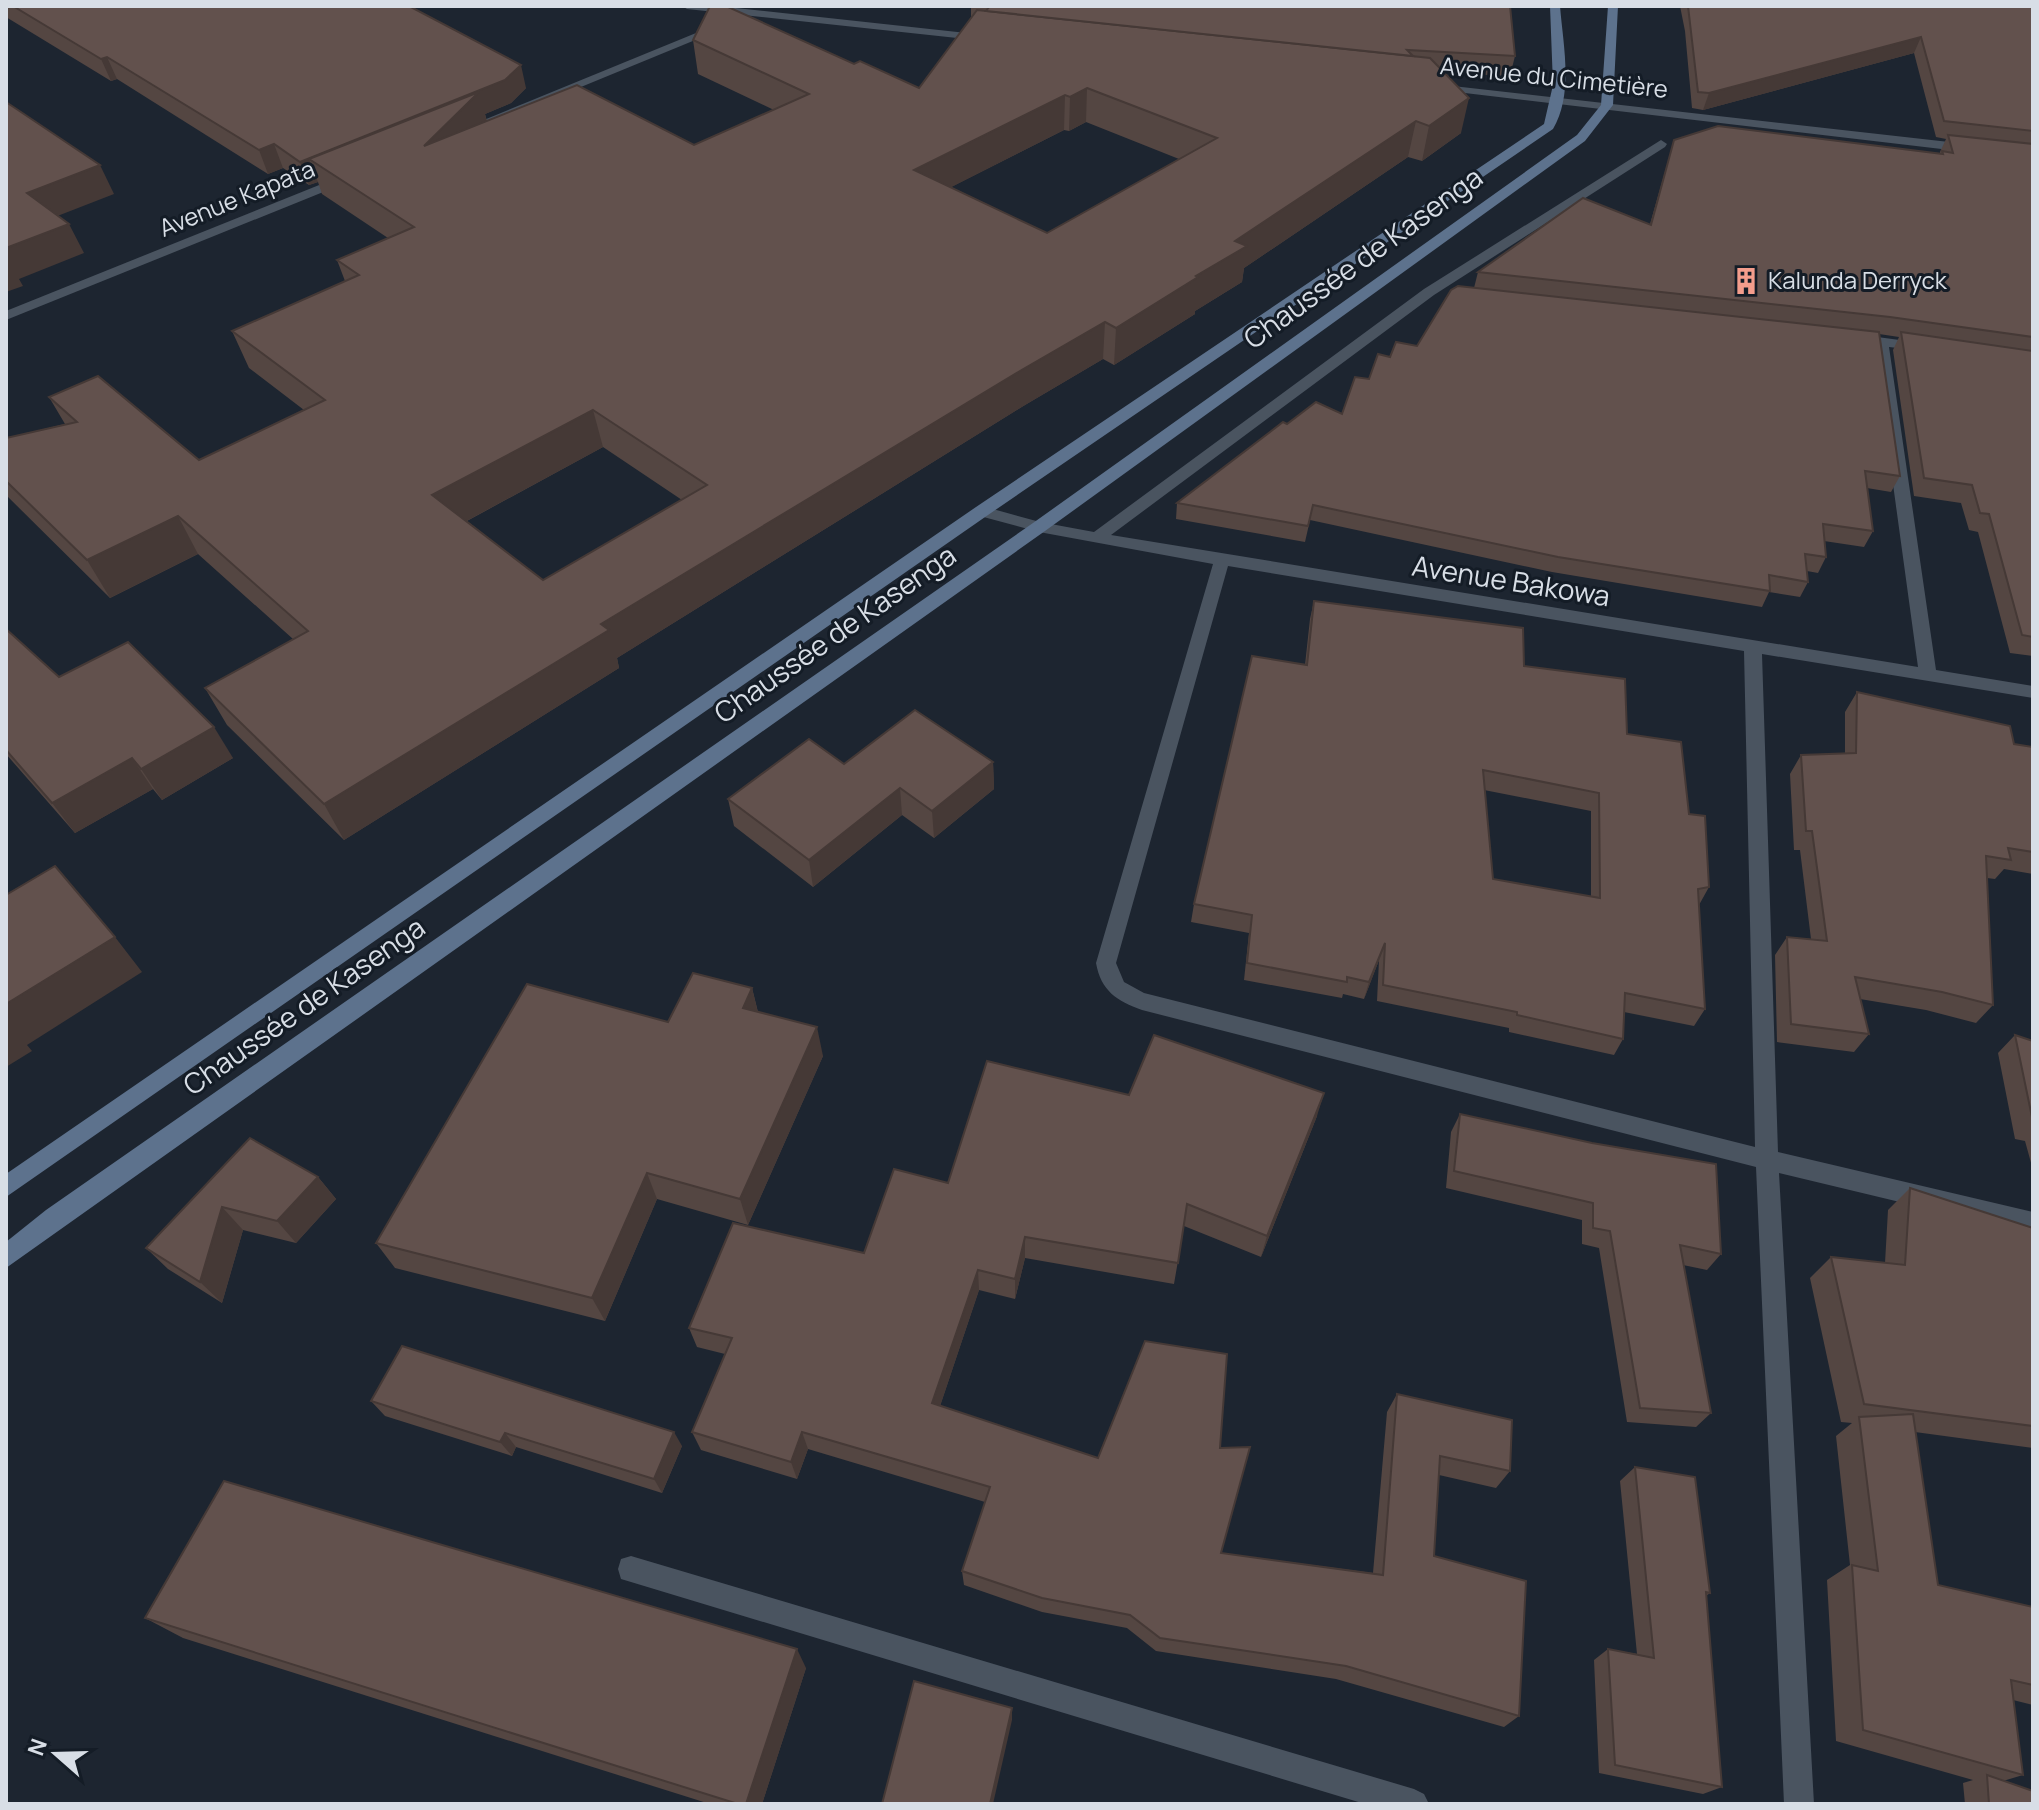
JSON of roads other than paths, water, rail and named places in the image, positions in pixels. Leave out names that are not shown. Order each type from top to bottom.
[{"type":"main road","points":[[1555,6],[1558,100]]},
{"type":"main road","points":[[1607,105],[1613,6]]},
{"type":"main road","name":"Chaussée de Kasenga","points":[[6,1187],[982,511],[1516,150],[1549,126],[1558,100]]},
{"type":"main road","name":"Chaussée de Kasenga","points":[[6,1257],[54,1218],[1039,527],[1549,162],[1581,138],[1607,105]]},
{"type":"street","points":[[687,6],[1005,40]]},
{"type":"street","points":[[445,138],[752,13]]},
{"type":"street","name":"Avenue du Cimetière","points":[[1416,85],[1986,150]]},
{"type":"street","points":[[1098,537],[1429,292],[1661,144]]},
{"type":"street","name":"Avenue Kapata","points":[[6,316],[357,174]]},
{"type":"street","points":[[1429,292],[1460,296]]},
{"type":"street","points":[[1835,336],[1942,350]]},
{"type":"street","points":[[1881,341],[1928,675]]},
{"type":"street","name":"Avenue Bakowa","points":[[982,511],[1039,527],[1222,560],[2033,692]]},
{"type":"street","points":[[1222,560],[1106,963],[1108,979],[1118,990],[1142,1001],[1767,1160],[2033,1223]]},
{"type":"street","points":[[1753,646],[1767,1160],[1799,1804]]},
{"type":"street","points":[[631,1569],[1414,1804]]},
{"type":"place","name":"Kalunda Derryck","points":[[1746,281]]}]
